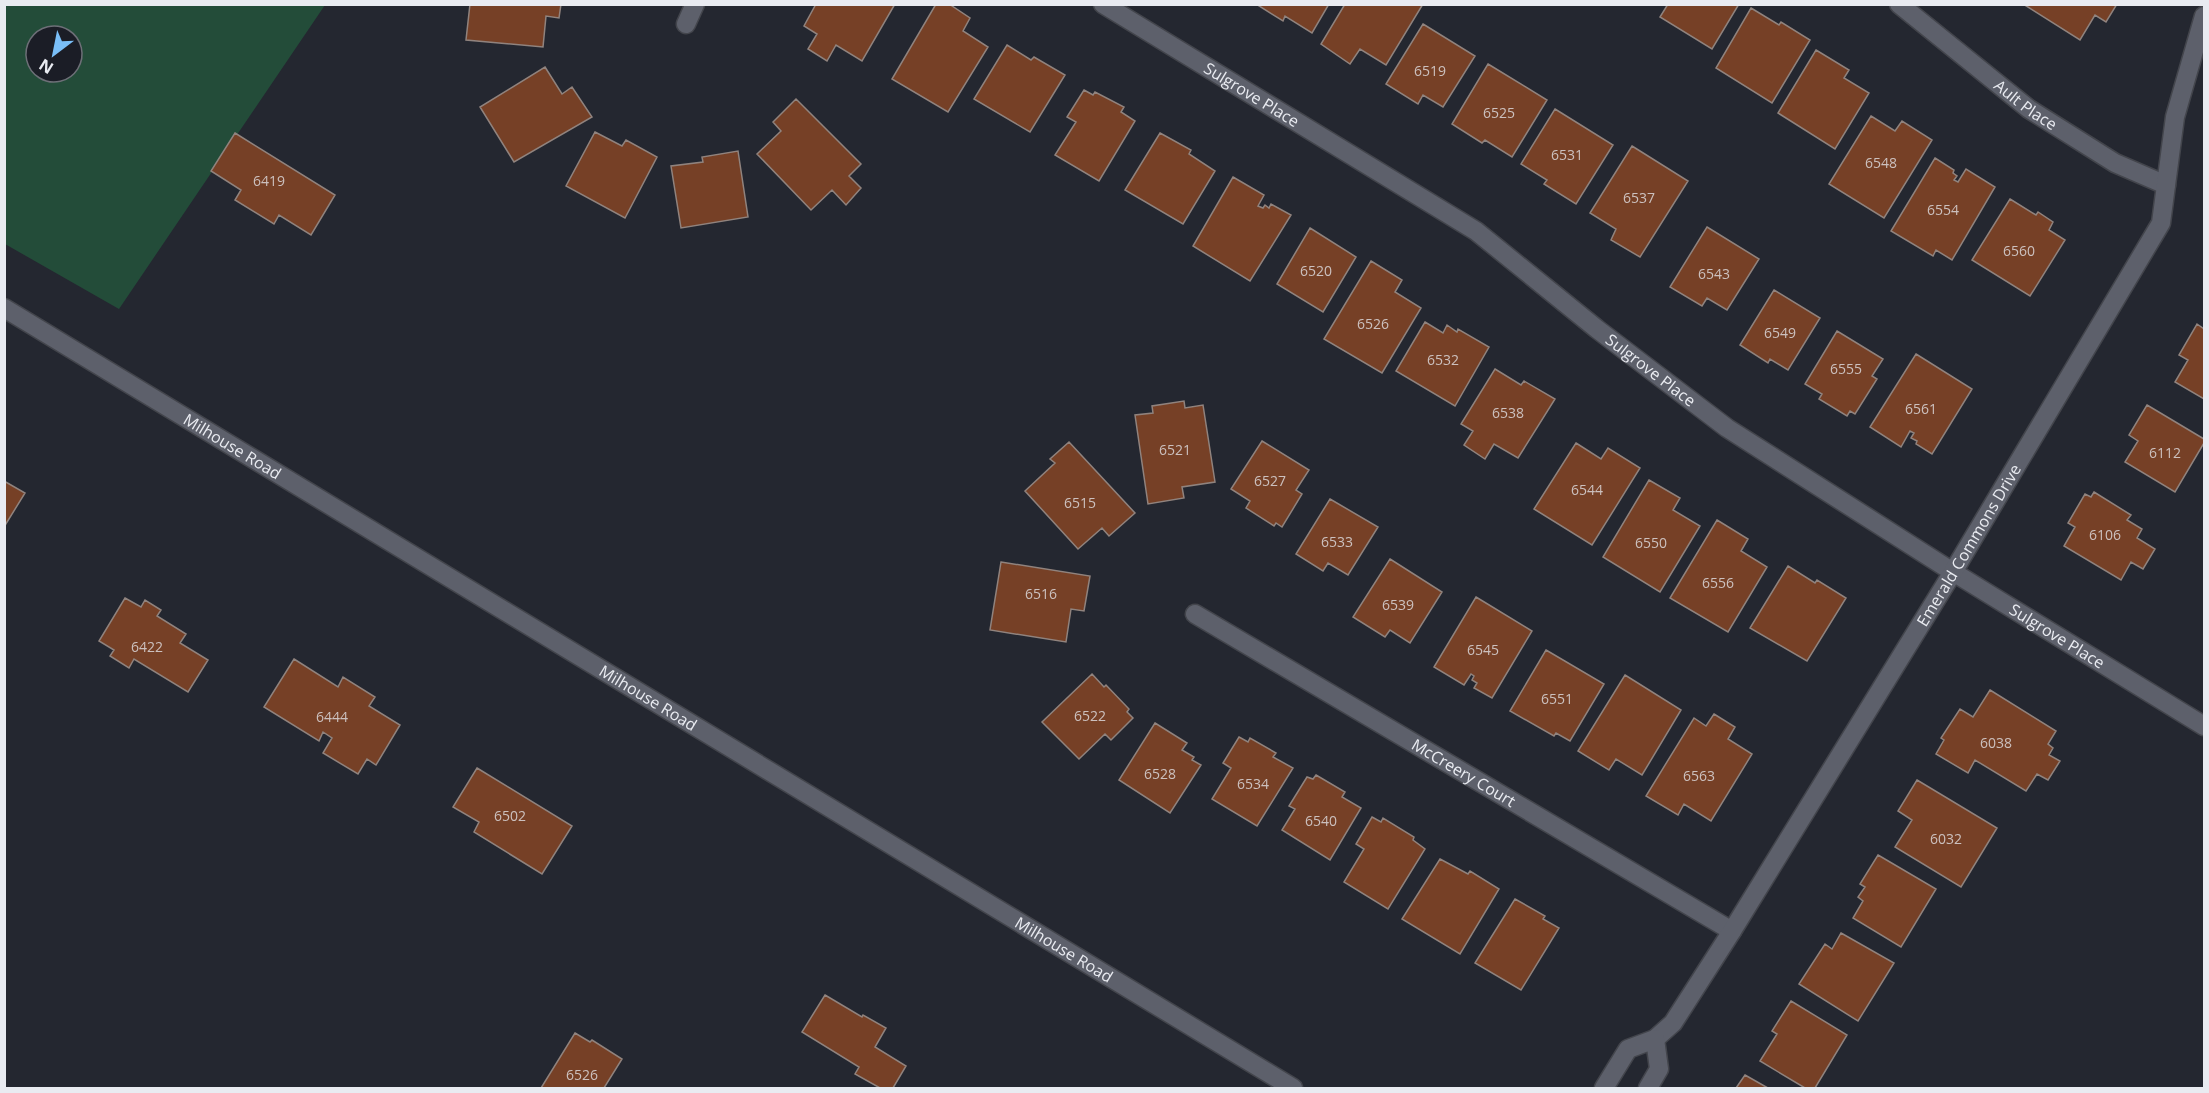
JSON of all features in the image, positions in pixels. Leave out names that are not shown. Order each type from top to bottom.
[{"type":"street","points":[[686,24],[695,4]]},
{"type":"street","name":"Sulgrove Place","points":[[1103,4],[1476,231],[1727,428],[1953,573],[2205,726]]},
{"type":"street","name":"Ault Place","points":[[1899,4],[2029,109],[2115,163],[2166,185]]},
{"type":"street","name":"Emerald Commons Drive","points":[[1655,1039],[1673,1023],[1732,931],[1953,573],[2161,223],[2175,117],[2205,16]]},
{"type":"street","name":"Milhouse Road","points":[[4,308],[1293,1089]]},
{"type":"street","name":"McCreery Court","points":[[1195,614],[1732,931]]},
{"type":"street","points":[[1604,1089],[1628,1049],[1655,1039],[1659,1069],[1648,1089]]},
{"type":"green space","points":[[5,5],[325,5],[119,309],[5,244]]},
{"type":"building","points":[[470,4],[561,4],[559,18],[546,16],[543,47],[466,40]]},
{"type":"building","points":[[816,4],[895,4],[862,61],[836,45],[827,61],[808,49],[817,34],[804,26]]},
{"type":"building","points":[[936,4],[949,4],[970,18],[963,31],[988,47],[948,112],[892,79]]},
{"type":"building","points":[[1256,4],[1329,4],[1312,33],[1285,16],[1283,21]]},
{"type":"building","points":[[1345,4],[1423,4],[1386,65],[1360,49],[1350,64],[1321,44]]},
{"type":"building","points":[[1668,4],[1739,4],[1712,49],[1660,17]]},
{"type":"building","points":[[2023,4],[2117,4],[2106,22],[2095,15],[2080,40]]},
{"type":"building","points":[[1751,8],[1779,25],[1781,22],[1810,40],[1772,103],[1716,68]]},
{"type":"building","points":[[1423,24],[1475,56],[1443,107],[1423,95],[1418,104],[1386,84]]},
{"type":"building","points":[[1007,45],[1031,60],[1034,57],[1065,75],[1030,132],[974,99]]},
{"type":"building","points":[[1816,50],[1849,70],[1844,78],[1869,93],[1835,149],[1778,113]]},
{"type":"building","points":[[1488,64],[1547,100],[1512,157],[1485,140],[1482,143],[1452,124]]},
{"type":"building","points":[[545,67],[562,94],[572,87],[592,117],[514,162],[480,107]]},
{"type":"building","points":[[1084,90],[1093,95],[1095,92],[1124,107],[1121,112],[1135,121],[1099,181],[1055,155],[1076,122],[1067,117]]},
{"type":"building","points":[[796,99],[861,164],[849,176],[861,188],[846,205],[832,190],[811,210],[757,154],[781,131],[773,122]]},
{"type":"building","points":[[1555,109],[1613,145],[1576,204],[1544,184],[1547,180],[1521,164]]},
{"type":"building","points":[[1871,116],[1895,131],[1902,121],[1932,140],[1884,218],[1829,184]]},
{"type":"building","points":[[595,132],[622,146],[626,140],[657,157],[625,218],[566,186]]},
{"type":"building","points":[[235,133],[335,195],[311,235],[279,215],[274,224],[235,200],[241,190],[211,171]]},
{"type":"building","points":[[1160,133],[1191,150],[1189,154],[1215,171],[1183,224],[1125,190]]},
{"type":"building","points":[[1632,146],[1688,181],[1640,257],[1611,240],[1616,229],[1590,213]]},
{"type":"building","points":[[738,151],[748,217],[681,228],[671,166],[703,162],[702,157]]},
{"type":"building","points":[[1935,158],[1954,170],[1953,173],[1957,176],[1954,180],[1958,182],[1966,169],[1995,187],[1952,260],[1936,250],[1933,256],[1891,231]]},
{"type":"building","points":[[1233,177],[1264,195],[1258,206],[1263,208],[1265,205],[1269,208],[1271,204],[1291,215],[1250,281],[1193,246]]},
{"type":"building","points":[[2010,199],[2036,215],[2038,212],[2053,222],[2049,230],[2065,240],[2030,296],[1972,260]]},
{"type":"building","points":[[1707,227],[1759,259],[1727,310],[1707,298],[1702,306],[1670,287]]},
{"type":"building","points":[[1310,228],[1356,257],[1323,312],[1277,284]]},
{"type":"building","points":[[1371,261],[1402,280],[1395,292],[1421,308],[1382,373],[1324,339]]},
{"type":"building","points":[[1774,290],[1820,318],[1788,370],[1770,359],[1768,363],[1740,345]]},
{"type":"building","points":[[1425,322],[1443,333],[1447,325],[1457,332],[1458,329],[1489,347],[1455,406],[1396,371]]},
{"type":"building","points":[[2197,324],[2204,329],[2204,399],[2175,382],[2188,360],[2179,355]]},
{"type":"building","points":[[1837,331],[1883,359],[1872,376],[1877,379],[1855,414],[1850,411],[1847,416],[1819,399],[1822,394],[1805,384]]},
{"type":"building","points":[[1916,354],[1972,389],[1932,454],[1916,444],[1917,441],[1911,438],[1914,433],[1910,431],[1901,447],[1870,427]]},
{"type":"building","points":[[1495,369],[1521,385],[1524,381],[1555,399],[1518,458],[1494,444],[1485,459],[1464,445],[1473,431],[1461,424]]},
{"type":"building","points":[[1184,401],[1185,408],[1203,405],[1215,482],[1182,487],[1184,498],[1148,504],[1135,415],[1153,413],[1152,406]]},
{"type":"building","points":[[2147,405],[2204,439],[2204,443],[2175,492],[2125,462],[2138,441],[2129,435]]},
{"type":"building","points":[[1262,441],[1309,470],[1296,490],[1302,494],[1282,527],[1276,523],[1274,526],[1246,508],[1250,501],[1231,489]]},
{"type":"building","points":[[1069,442],[1135,513],[1109,536],[1102,528],[1078,549],[1025,491],[1055,463],[1050,459]]},
{"type":"building","points":[[1576,443],[1601,459],[1608,448],[1640,468],[1592,545],[1534,509]]},
{"type":"building","points":[[1649,480],[1680,498],[1673,510],[1700,526],[1660,592],[1603,557]]},
{"type":"building","points":[[4,481],[25,493],[4,527]]},
{"type":"building","points":[[2094,492],[2131,515],[2127,520],[2142,529],[2137,538],[2155,549],[2143,569],[2131,562],[2121,580],[2064,546],[2075,527],[2068,523],[2085,494],[2091,497]]},
{"type":"building","points":[[1330,499],[1378,527],[1348,575],[1328,563],[1323,571],[1296,554]]},
{"type":"building","points":[[1717,520],[1748,539],[1741,551],[1767,567],[1728,632],[1670,598]]},
{"type":"building","points":[[1390,559],[1442,592],[1410,643],[1390,630],[1385,637],[1353,617]]},
{"type":"building","points":[[1001,562],[1090,576],[1084,611],[1071,609],[1066,642],[990,630]]},
{"type":"building","points":[[1788,566],[1815,583],[1817,580],[1846,598],[1807,661],[1750,628]]},
{"type":"building","points":[[1476,597],[1532,631],[1492,698],[1474,688],[1477,683],[1472,680],[1474,676],[1471,674],[1464,685],[1434,667]]},
{"type":"building","points":[[125,598],[141,607],[145,600],[161,610],[157,616],[186,634],[180,643],[208,660],[188,692],[134,659],[129,668],[110,656],[114,650],[99,641]]},
{"type":"building","points":[[1546,650],[1604,684],[1570,741],[1556,733],[1554,736],[1510,711]]},
{"type":"building","points":[[294,659],[338,687],[343,677],[375,697],[369,706],[400,725],[376,765],[367,759],[358,774],[323,753],[332,738],[323,732],[319,741],[264,707]]},
{"type":"building","points":[[1092,674],[1129,709],[1127,712],[1133,718],[1111,740],[1105,734],[1079,759],[1042,722]]},
{"type":"building","points":[[1625,675],[1681,710],[1642,775],[1616,759],[1609,770],[1578,751]]},
{"type":"building","points":[[1990,690],[2056,731],[2048,744],[2053,748],[2049,755],[2060,761],[2048,780],[2037,774],[2026,791],[1975,760],[1968,773],[1936,754],[1944,740],[1941,738],[1960,709],[1973,717]]},
{"type":"building","points":[[1714,714],[1735,727],[1728,739],[1752,754],[1711,821],[1684,804],[1678,815],[1646,796],[1694,718],[1706,726]]},
{"type":"building","points":[[1155,723],[1187,743],[1182,750],[1194,757],[1192,760],[1201,765],[1170,813],[1119,780]]},
{"type":"building","points":[[1239,737],[1248,742],[1250,738],[1276,753],[1273,757],[1293,768],[1257,826],[1212,799],[1231,768],[1223,763]]},
{"type":"building","points":[[477,768],[572,826],[542,874],[474,832],[479,822],[453,807]]},
{"type":"building","points":[[1316,775],[1345,792],[1342,797],[1361,808],[1330,860],[1282,830],[1295,809],[1289,806],[1307,777],[1313,779]]},
{"type":"building","points":[[1917,780],[1997,828],[1961,887],[1895,847],[1912,820],[1898,811]]},
{"type":"building","points":[[1372,817],[1381,822],[1383,818],[1414,837],[1413,840],[1425,849],[1388,909],[1344,882],[1364,849],[1356,844]]},
{"type":"building","points":[[1878,855],[1936,889],[1901,947],[1853,918],[1863,901],[1858,897],[1865,887],[1860,884]]},
{"type":"building","points":[[1440,859],[1468,874],[1470,871],[1499,889],[1460,954],[1402,919]]},
{"type":"building","points":[[1515,899],[1545,916],[1543,919],[1559,928],[1521,990],[1475,963]]},
{"type":"building","points":[[1841,933],[1894,963],[1858,1021],[1799,984],[1825,944],[1832,949]]},
{"type":"building","points":[[825,995],[886,1028],[875,1047],[906,1066],[893,1088],[880,1088],[855,1074],[859,1067],[802,1032]]},
{"type":"building","points":[[1791,1001],[1847,1035],[1815,1088],[1805,1088],[1760,1061],[1777,1034],[1772,1031]]},
{"type":"building","points":[[575,1033],[590,1042],[592,1040],[622,1059],[604,1088],[541,1088]]},
{"type":"building","points":[[1745,1075],[1768,1088],[1736,1088]]}]
